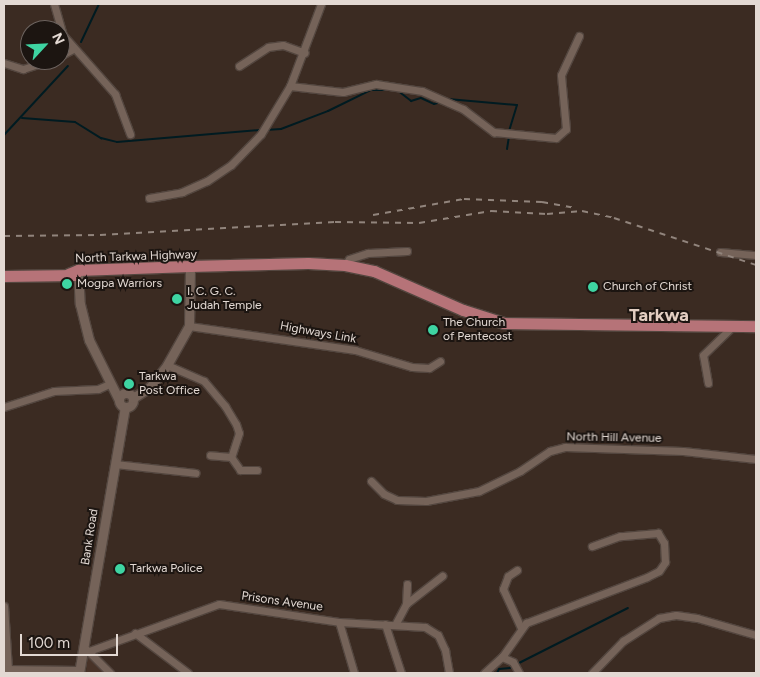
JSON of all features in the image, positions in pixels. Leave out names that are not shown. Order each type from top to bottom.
[{"type":"main road","name":"North Tarkwa Highway","points":[[4,276],[308,263],[345,265],[374,271],[463,310],[504,322],[735,324],[756,326]]},
{"type":"street","points":[[54,4],[63,35],[73,49],[115,94],[130,134]]},
{"type":"street","points":[[149,198],[196,187],[231,165],[270,124],[305,53],[321,4]]},
{"type":"street","points":[[290,86],[343,92],[376,84],[422,91],[463,109],[494,132],[556,138],[566,129],[561,75],[579,36]]},
{"type":"street","points":[[239,66],[268,46],[283,45],[305,53]]},
{"type":"street","points":[[4,63],[20,68]]},
{"type":"street","points":[[345,265],[349,259],[368,253],[407,251]]},
{"type":"street","points":[[720,252],[756,255]]},
{"type":"street","points":[[122,404],[125,393],[133,398],[150,386],[167,364],[188,326],[190,269]]},
{"type":"street","points":[[74,273],[84,324],[94,353],[109,384],[122,404]]},
{"type":"street","points":[[708,383],[704,355],[735,324]]},
{"type":"street","name":"Highways Link","points":[[188,326],[336,346],[412,367],[429,368],[440,361]]},
{"type":"street","points":[[167,364],[204,382],[226,406],[239,433],[230,457]]},
{"type":"street","points":[[4,407],[54,391],[98,389],[109,384]]},
{"type":"street","name":"Bank Road","points":[[79,672],[86,649],[115,464],[122,404]]},
{"type":"street","name":"North Hill Avenue","points":[[371,481],[384,494],[397,500],[426,501],[479,491],[520,471],[550,450],[564,447],[683,451],[756,459]]},
{"type":"street","points":[[210,455],[230,457],[240,470],[257,470]]},
{"type":"street","points":[[115,464],[196,473]]},
{"type":"street","points":[[484,673],[502,657],[521,628],[547,613],[659,571],[665,562],[664,543],[658,533],[620,536],[592,546]]},
{"type":"street","points":[[517,570],[508,576],[503,589],[521,628]]},
{"type":"street","points":[[396,623],[406,604],[442,576]]},
{"type":"street","points":[[406,604],[407,584]]},
{"type":"street","name":"Prisons Avenue","points":[[86,649],[219,604],[339,622],[396,623],[425,627],[438,635],[445,650],[449,673]]},
{"type":"street","points":[[4,606],[6,669],[79,672]]},
{"type":"street","points":[[592,673],[623,641],[660,618],[676,615],[697,618],[756,635]]},
{"type":"street","points":[[339,622],[354,673]]},
{"type":"street","points":[[385,624],[401,673]]},
{"type":"street","points":[[135,633],[188,673]]},
{"type":"street","points":[[86,649],[110,673]]},
{"type":"street","points":[[502,657],[513,662],[518,673]]},
{"type":"shaded area","points":[[88,654],[106,673],[86,673]]},
{"type":"waterway","points":[[81,42],[99,4]]},
{"type":"waterway","points":[[4,135],[64,70]]},
{"type":"waterway","points":[[266,130],[281,129],[328,111],[371,90],[397,90],[411,101],[421,98],[434,104],[441,102]]},
{"type":"waterway","points":[[448,99],[517,105],[509,132]]},
{"type":"waterway","points":[[22,118],[75,122],[101,138],[117,142],[261,130]]},
{"type":"waterway","points":[[507,149],[509,136]]},
{"type":"waterway","points":[[519,663],[628,608]]},
{"type":"waterway","points":[[497,673],[499,669],[510,668]]},
{"type":"railway","points":[[373,215],[464,199],[542,202],[575,208]]},
{"type":"railway","points":[[4,236],[100,235],[335,222],[419,223],[491,211],[547,214],[582,211],[614,218],[756,265]]},
{"type":"place","name":"Mogpa Warriors","points":[[67,284]]},
{"type":"place","name":"Church of Christ","points":[[593,287]]},
{"type":"place","name":"I. C. G. C. Judah Temple","points":[[177,299]]},
{"type":"place","name":"The Church of Pentecost","points":[[433,330]]},
{"type":"place","name":"Tarkwa Post Office","points":[[129,384]]},
{"type":"place","name":"Tarkwa Police","points":[[120,569]]},
{"type":"district","name":"Tarkwa","points":[[659,315]]}]
